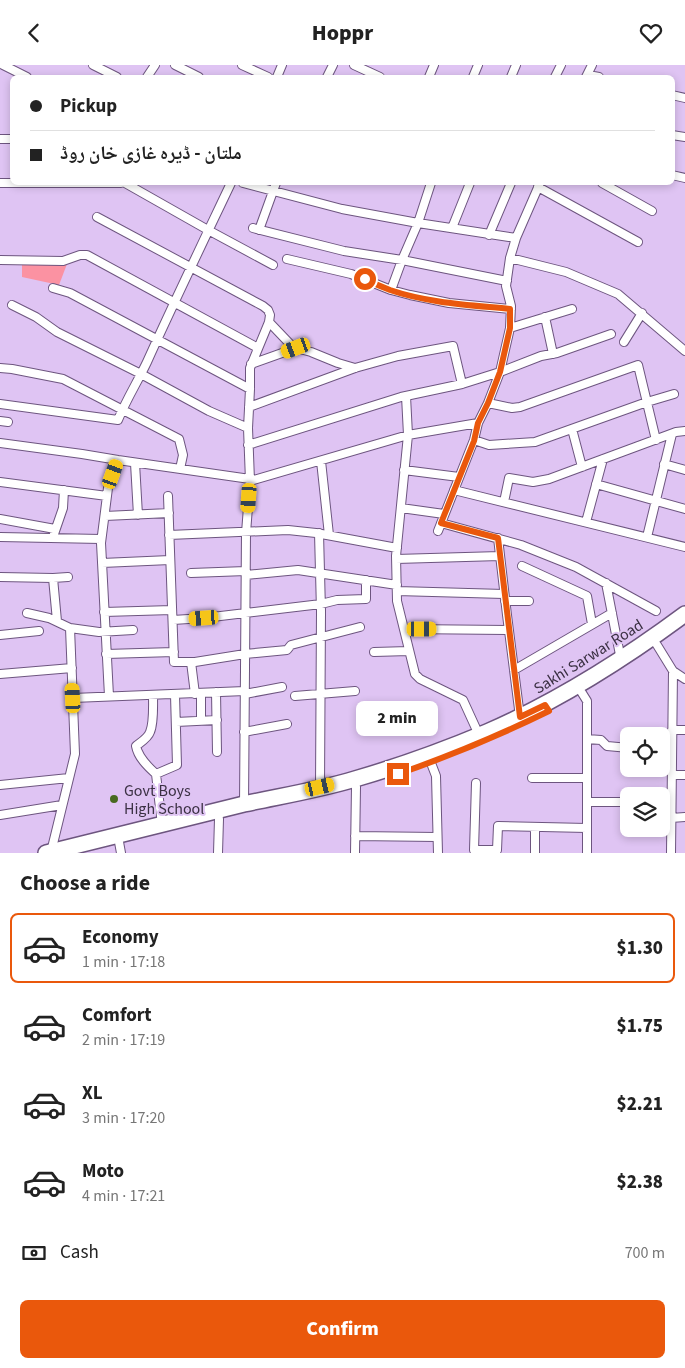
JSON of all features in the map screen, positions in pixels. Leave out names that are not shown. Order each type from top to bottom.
[{"type":"highway","name":"Sakhi Sarwar Road","points":[[48,852],[320,787],[355,783],[547,708],[652,639],[685,614]]},
{"type":"highway","points":[[76,853],[120,848],[219,819],[431,763],[500,735],[547,708],[582,693],[620,670],[685,624]]},
{"type":"street","points":[[3,65],[23,75]]},
{"type":"street","points":[[93,65],[113,75]]},
{"type":"street","points":[[175,65],[196,75]]},
{"type":"street","points":[[242,65],[264,75]]},
{"type":"street","points":[[354,65],[376,75]]},
{"type":"street","points":[[129,185],[273,265]]},
{"type":"street","points":[[0,404],[118,420],[142,374],[230,185]]},
{"type":"street","points":[[250,185],[342,209],[516,238]]},
{"type":"street","points":[[275,185],[256,229],[344,251],[402,260],[507,281]]},
{"type":"street","points":[[391,290],[418,223],[430,185]]},
{"type":"street","points":[[452,228],[469,185]]},
{"type":"street","points":[[489,235],[510,185]]},
{"type":"street","points":[[638,243],[539,185],[516,238],[510,259],[506,286],[510,309],[510,328],[500,372],[478,423],[474,441],[439,527],[498,538],[521,545],[576,567],[656,611]]},
{"type":"street","points":[[606,185],[652,211]]},
{"type":"street","points":[[97,217],[268,310],[270,315],[269,322],[250,368],[248,428],[250,480],[246,531],[244,805]]},
{"type":"street","points":[[0,260],[63,261],[80,255],[87,255],[258,348]]},
{"type":"street","points":[[287,259],[352,274],[391,290],[449,303],[510,309]]},
{"type":"street","points":[[510,259],[566,272],[618,294],[685,351]]},
{"type":"street","points":[[53,288],[70,293],[250,389]]},
{"type":"street","points":[[12,305],[36,317],[57,332],[142,374],[209,411],[248,428]]},
{"type":"street","points":[[510,328],[572,309]]},
{"type":"street","points":[[624,341],[642,313]]},
{"type":"street","points":[[545,317],[553,354]]},
{"type":"street","points":[[269,322],[296,348],[355,368]]},
{"type":"street","points":[[248,445],[406,396],[462,384],[541,356],[553,354],[612,334]]},
{"type":"street","points":[[249,407],[355,368],[453,346],[462,384]]},
{"type":"street","points":[[251,365],[296,348]]},
{"type":"street","points":[[488,403],[512,408],[520,407],[638,365],[656,440]]},
{"type":"street","points":[[0,368],[63,379],[179,439],[182,455],[180,469]]},
{"type":"street","points":[[474,441],[489,445],[536,442],[674,394]]},
{"type":"street","points":[[406,396],[408,435],[396,559],[397,601],[415,674],[420,679],[463,700],[479,735]]},
{"type":"street","points":[[0,443],[250,480],[408,435],[478,423]]},
{"type":"street","points":[[572,429],[582,467]]},
{"type":"street","points":[[504,502],[509,478],[533,482],[549,479],[685,431]]},
{"type":"street","points":[[647,537],[672,434]]},
{"type":"street","points":[[586,522],[603,459]]},
{"type":"street","points":[[109,696],[101,539],[108,488],[118,460]]},
{"type":"street","points":[[321,461],[329,535]]},
{"type":"street","points":[[135,463],[138,515]]},
{"type":"street","points":[[664,464],[685,469]]},
{"type":"street","points":[[404,470],[459,477]]},
{"type":"street","points":[[0,482],[107,495]]},
{"type":"street","points":[[596,484],[685,509]]},
{"type":"street","points":[[53,538],[63,508],[64,490]]},
{"type":"street","points":[[454,490],[685,547]]},
{"type":"street","points":[[168,496],[174,662],[191,662],[287,650],[291,645],[360,627]]},
{"type":"street","points":[[401,508],[444,515]]},
{"type":"street","points":[[105,516],[169,513]]},
{"type":"street","points":[[0,519],[56,529]]},
{"type":"street","points":[[170,535],[288,530],[319,533],[397,547]]},
{"type":"street","points":[[319,533],[321,604],[320,787]]},
{"type":"street","points":[[0,537],[101,539]]},
{"type":"street","points":[[498,538],[520,717]]},
{"type":"street","points":[[396,559],[500,556]]},
{"type":"street","points":[[102,563],[170,561]]},
{"type":"street","points":[[522,566],[587,596],[592,624]]},
{"type":"street","points":[[191,573],[246,573],[298,570],[366,580],[397,588],[505,597],[529,601]]},
{"type":"street","points":[[0,577],[68,577]]},
{"type":"street","points":[[53,578],[57,621]]},
{"type":"street","points":[[173,620],[321,604],[337,600],[366,599],[366,580]]},
{"type":"street","points":[[606,583],[621,659]]},
{"type":"street","points":[[104,612],[172,610]]},
{"type":"street","points":[[27,613],[49,618],[70,627],[99,632],[133,630]]},
{"type":"street","points":[[514,670],[612,613]]},
{"type":"street","points":[[48,852],[75,754],[70,627]]},
{"type":"street","points":[[404,629],[508,630]]},
{"type":"street","points":[[0,635],[39,631]]},
{"type":"street","points":[[657,645],[674,671],[685,679]]},
{"type":"street","points":[[374,652],[409,651]]},
{"type":"street","points":[[106,654],[174,653]]},
{"type":"street","points":[[191,662],[202,720]]},
{"type":"street","points":[[0,675],[72,668]]},
{"type":"street","points":[[671,853],[674,671]]},
{"type":"street","points":[[73,698],[245,693],[282,687]]},
{"type":"street","points":[[295,696],[355,691]]},
{"type":"street","points":[[216,693],[217,752]]},
{"type":"street","points":[[582,693],[587,701],[587,853]]},
{"type":"street","points":[[153,695],[150,733],[136,746],[137,753],[148,768],[156,773]]},
{"type":"street","points":[[156,773],[177,765],[175,695]]},
{"type":"street","points":[[176,722],[217,720]]},
{"type":"street","points":[[244,732],[287,724]]},
{"type":"street","points":[[672,730],[685,731]]},
{"type":"street","points":[[587,739],[601,740],[607,746],[620,747]]},
{"type":"street","points":[[431,763],[436,776],[438,853]]},
{"type":"street","points":[[156,773],[162,825]]},
{"type":"street","points":[[672,775],[685,775]]},
{"type":"street","points":[[0,785],[69,778]]},
{"type":"street","points":[[532,778],[587,778]]},
{"type":"street","points":[[355,783],[355,853]]},
{"type":"street","points":[[476,783],[474,851],[497,851],[498,826],[587,827]]},
{"type":"street","points":[[587,802],[620,802]]},
{"type":"street","points":[[0,815],[62,805]]},
{"type":"street","points":[[671,817],[685,817]]},
{"type":"street","points":[[218,853],[219,819]]},
{"type":"street","points":[[535,853],[536,827]]},
{"type":"street","points":[[355,836],[437,837]]},
{"type":"shaded area","points":[[22,263],[67,264],[59,285],[22,277]]},
{"type":"place","name":"Govt Boys High School","points":[[114,799]]},
{"type":"route","points":[[365,279],[391,290],[410,295],[449,303],[510,309],[510,328],[500,372],[478,423],[474,441],[441,523],[498,538],[520,717],[545,705],[549,711],[500,735],[431,763],[398,774]]}]
